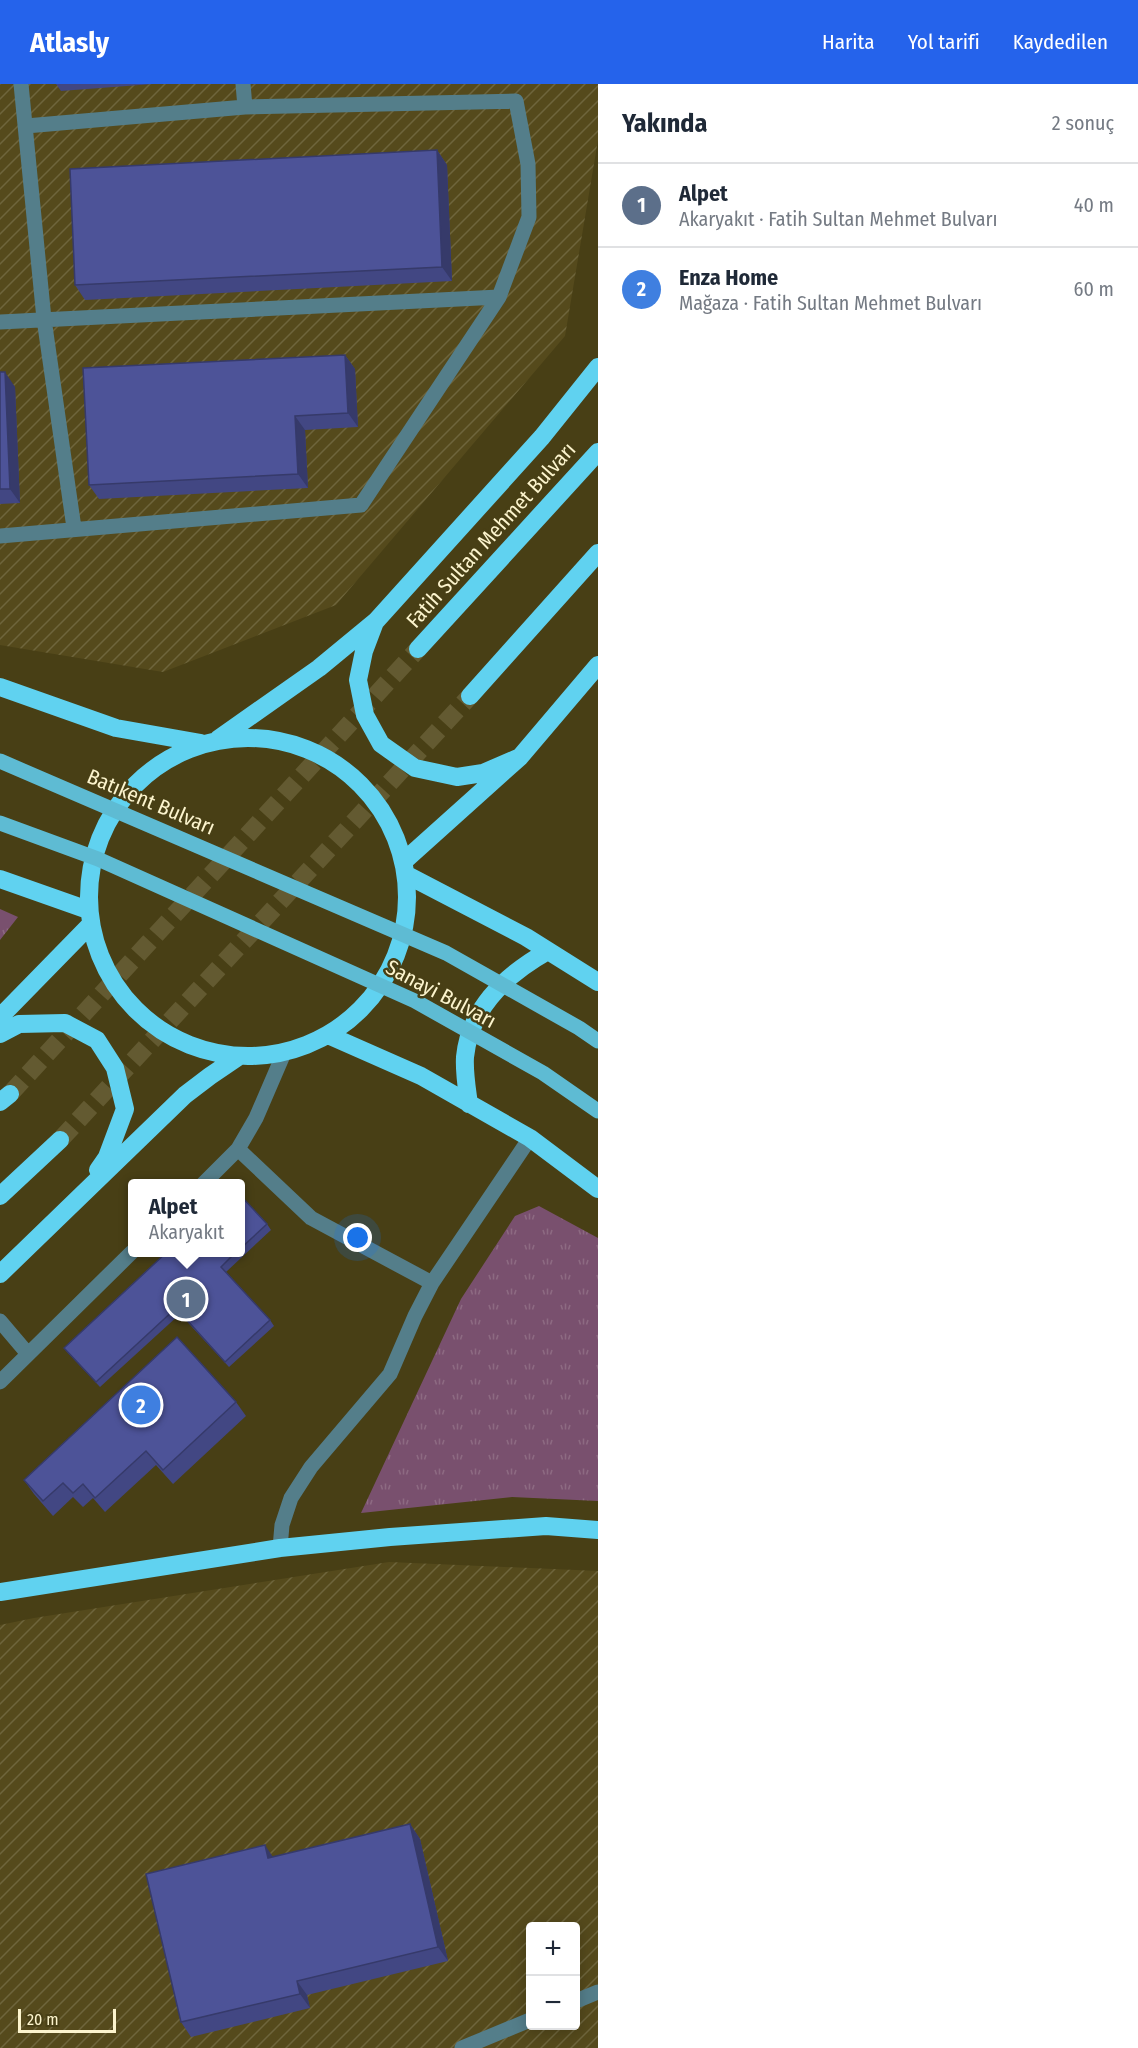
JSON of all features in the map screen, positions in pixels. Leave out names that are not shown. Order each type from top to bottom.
[{"type":"highway","points":[[0,687],[116,728],[207,742],[256,736],[310,748],[357,778],[390,822],[405,868],[407,913],[398,954],[370,1000],[328,1035],[284,1053],[238,1057],[184,1044],[138,1014],[105,969],[90,917],[89,869],[113,810],[152,769],[207,742],[319,668],[376,621],[542,437],[598,367]]},
{"type":"highway","name":"Fatih Sultan Mehmet Bulvarı","points":[[418,649],[598,452]]},
{"type":"highway","points":[[470,696],[598,553]]},
{"type":"highway","points":[[376,621],[364,651],[358,680],[365,715],[381,744],[416,768],[457,777],[483,773],[520,757]]},
{"type":"highway","points":[[405,868],[520,757],[598,665]]},
{"type":"highway","points":[[405,868],[526,937],[598,982]]},
{"type":"highway","points":[[0,879],[90,917]]},
{"type":"highway","points":[[0,1017],[90,917]]},
{"type":"highway","points":[[470,1104],[465,1057],[472,1030],[483,1005],[503,981],[548,951]]},
{"type":"highway","points":[[0,1034],[19,1024],[65,1023],[97,1040],[115,1068],[125,1109],[107,1157],[70,1207]]},
{"type":"highway","points":[[328,1035],[421,1077],[530,1138],[598,1189]]},
{"type":"highway","points":[[0,1274],[185,1095],[238,1057]]},
{"type":"highway","points":[[0,1196],[60,1140]]},
{"type":"highway","points":[[0,1592],[279,1548],[390,1537],[546,1526],[598,1530]]},
{"type":"main road","name":"Batıkent Bulvarı","points":[[0,761],[284,883]]},
{"type":"main road","name":"Sanayi Bulvarı","points":[[0,823],[98,860],[415,1001],[543,1073],[598,1111]]},
{"type":"main road","name":"Sanayi Bulvarı","points":[[284,883],[446,953],[598,1041]]},
{"type":"street","points":[[21,84],[44,319],[74,528]]},
{"type":"street","points":[[243,84],[245,107]]},
{"type":"street","points":[[0,536],[361,505],[499,297],[529,217],[528,164],[516,101],[245,107],[26,126]]},
{"type":"street","points":[[0,322],[499,297]]},
{"type":"street","points":[[208,1179],[238,1149],[256,1118],[284,1053]]},
{"type":"street","points":[[279,1548],[282,1525],[291,1498],[311,1467],[390,1374],[432,1283],[530,1138]]},
{"type":"street","points":[[238,1149],[311,1218],[432,1283]]},
{"type":"street","points":[[0,1382],[128,1256]]},
{"type":"street","points":[[0,1322],[28,1354]]},
{"type":"street","points":[[580,1999],[598,1992]]},
{"type":"street","points":[[462,2048],[526,2022]]},
{"type":"shaded area","points":[[0,84],[598,84],[598,140],[565,336],[336,605],[163,672],[0,645]]},
{"type":"shaded area","points":[[389,1562],[598,1571],[598,2048],[0,2048],[0,1625]]},
{"type":"green space","points":[[0,909],[18,917],[0,940]]},
{"type":"green space","points":[[539,1206],[598,1238],[598,1501],[512,1497],[361,1513],[461,1299],[515,1216]]},
{"type":"building","points":[[437,150],[442,267],[75,285],[70,169]]},
{"type":"building","points":[[345,355],[348,413],[295,416],[298,474],[89,485],[83,368]]},
{"type":"building","points":[[0,372],[5,372],[10,489],[0,489]]},
{"type":"building","points":[[245,1200],[267,1224],[245,1244]]},
{"type":"building","points":[[162,1257],[231,1257],[221,1267],[270,1320],[225,1362],[176,1308],[96,1382],[64,1348]]},
{"type":"building","points":[[177,1337],[236,1402],[163,1470],[146,1451],[95,1498],[83,1484],[73,1493],[63,1483],[43,1501],[24,1480]]},
{"type":"building","points":[[410,1824],[438,1947],[297,1981],[300,1994],[181,2022],[146,1874],[265,1845],[268,1858]]},
{"type":"tunnel","points":[[10,1094],[418,649]]},
{"type":"tunnel","points":[[60,1140],[470,696]]},
{"type":"place","name":"Alpet","points":[[186,1299]]},
{"type":"place","name":"Enza Home","points":[[141,1405]]}]
